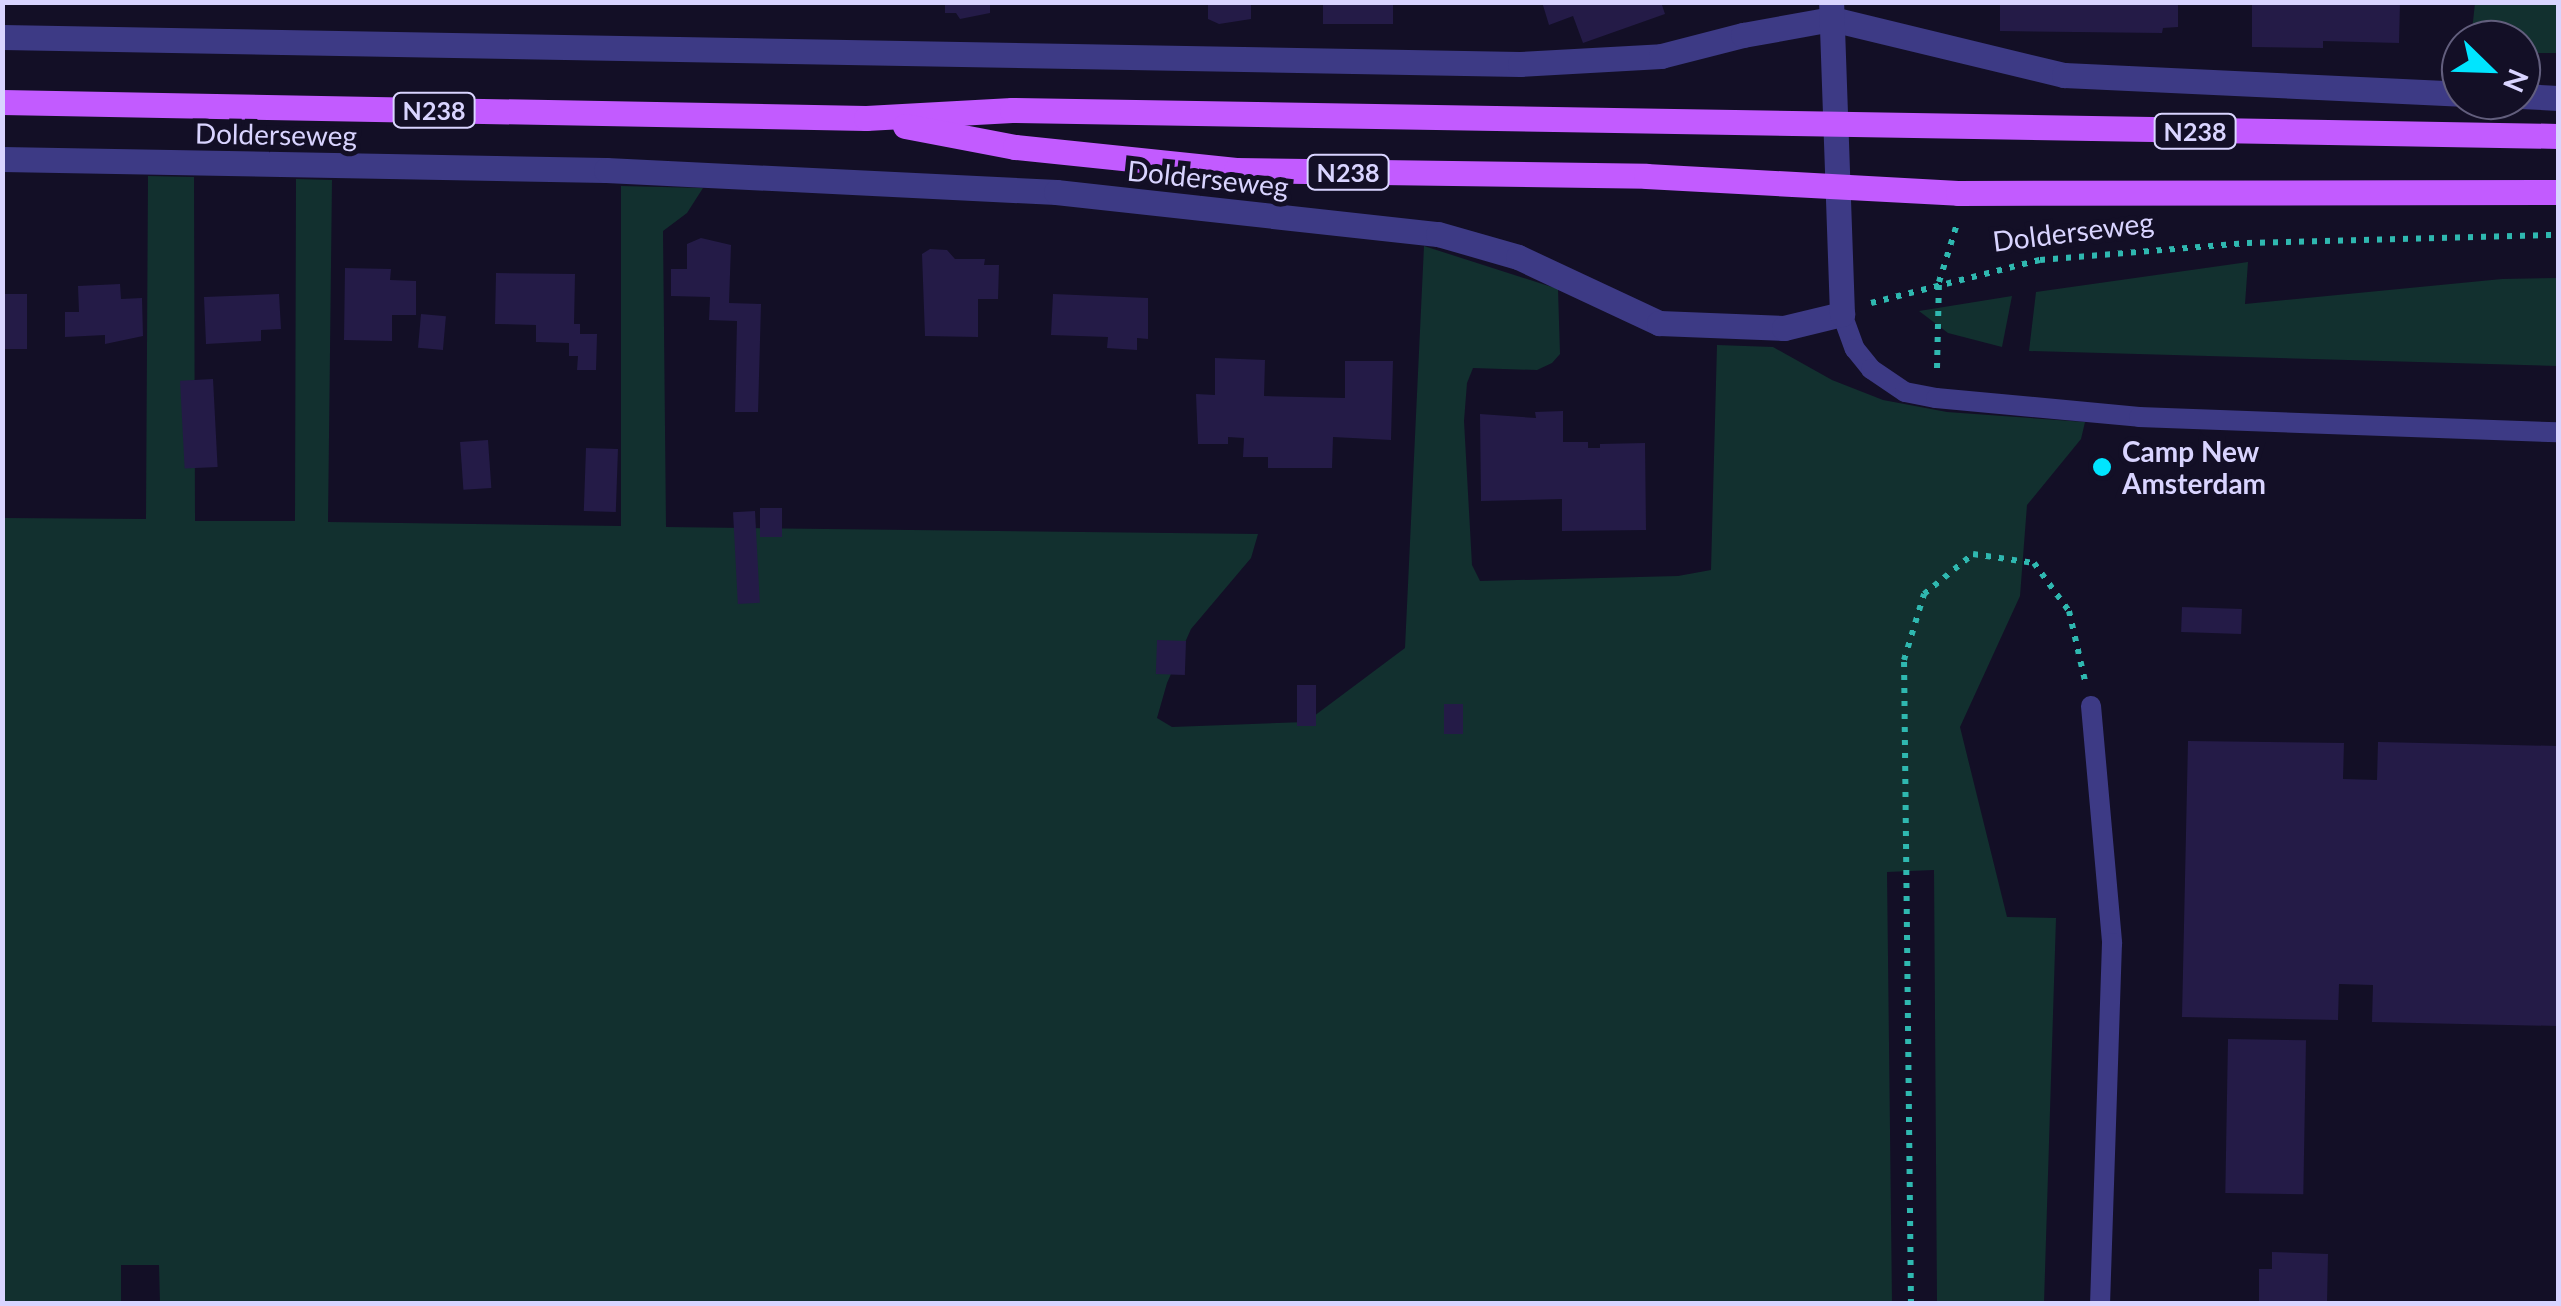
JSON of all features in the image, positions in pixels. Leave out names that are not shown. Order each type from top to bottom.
[{"type":"main road","name":"Dolderseweg","points":[[2,102],[866,118],[1012,110],[2558,136]]},
{"type":"main road","name":"Dolderseweg","points":[[866,118],[1014,147],[1236,170],[1626,176],[1958,193],[2558,192]]},
{"type":"street","points":[[2,37],[1520,64],[1661,56],[1831,11],[2064,75],[2441,93]]},
{"type":"street","points":[[1831,11],[1834,185],[1842,314]]},
{"type":"street","name":"Dolderseweg","points":[[2,159],[606,170],[1056,192],[1438,234],[1518,258],[1658,322],[1784,328],[1842,314]]},
{"type":"lane","points":[[1842,314],[1855,349],[1872,369],[1905,392],[1936,398],[2139,416],[2558,432]]},
{"type":"lane","points":[[2091,706],[2112,943],[2100,1304]]},
{"type":"path","name":"Dolderseweg","points":[[1842,314],[1939,282],[2040,260],[2247,244],[2558,236]]},
{"type":"path","points":[[1936,398],[1939,282]]},
{"type":"path","points":[[1911,1304],[1904,660],[1924,594],[1973,554],[2034,563],[2069,612],[2091,706]]},
{"type":"green space","points":[[2475,3],[2558,3],[2558,53],[2541,53],[2541,20],[2473,20]]},
{"type":"green space","points":[[148,176],[194,177],[195,521],[295,521],[296,179],[332,180],[328,522],[621,526],[621,186],[703,188],[687,213],[663,231],[666,527],[1258,534],[1251,558],[1191,629],[1167,683],[1157,718],[1172,727],[1306,722],[1405,648],[1424,246],[1558,289],[1560,354],[1552,363],[1537,370],[1473,368],[1467,383],[1464,421],[1472,565],[1480,581],[1678,576],[1711,570],[1717,345],[1773,347],[1832,380],[1883,400],[1947,412],[2085,422],[2081,439],[2027,505],[2020,596],[1960,727],[2007,917],[2056,918],[2044,1303],[1937,1303],[1934,870],[1887,872],[1892,1303],[160,1304],[159,1265],[121,1265],[121,1303],[3,1304],[3,518],[146,519]]},
{"type":"green space","points":[[2248,262],[2245,304],[2502,279],[2558,278],[2558,366],[2029,351],[2036,292]]},
{"type":"green space","points":[[2012,296],[2002,347],[1948,333],[1919,311]]},
{"type":"building","points":[[945,2],[990,2],[990,13],[960,19],[956,13],[945,13]]},
{"type":"building","points":[[1208,2],[1251,2],[1251,19],[1219,24],[1208,19]]},
{"type":"building","points":[[1323,2],[1393,2],[1393,24],[1323,24]]},
{"type":"building","points":[[1542,2],[1661,2],[1665,14],[1583,43],[1573,16],[1549,25]]},
{"type":"building","points":[[2178,2],[2178,27],[2163,28],[2162,33],[2000,31],[2000,5]]},
{"type":"building","points":[[2252,2],[2400,2],[2399,43],[2323,41],[2323,48],[2252,47]]},
{"type":"building","points":[[701,238],[731,245],[729,303],[761,304],[758,412],[735,412],[737,321],[709,320],[710,297],[671,296],[671,269],[687,269],[687,244]]},
{"type":"building","points":[[930,249],[947,250],[955,259],[985,259],[984,265],[999,265],[998,299],[978,299],[978,337],[925,336],[922,254]]},
{"type":"building","points":[[345,268],[391,269],[390,280],[416,281],[416,315],[392,315],[392,341],[344,340]]},
{"type":"building","points":[[496,273],[575,274],[574,324],[580,324],[580,334],[597,334],[596,370],[577,370],[578,356],[569,356],[569,343],[536,342],[536,325],[495,324]]},
{"type":"building","points":[[120,284],[121,299],[142,298],[143,336],[105,344],[105,335],[65,337],[65,312],[79,312],[78,286]]},
{"type":"building","points":[[5,294],[27,294],[27,349],[5,349]]},
{"type":"building","points":[[279,294],[281,329],[261,330],[261,341],[206,344],[204,297]]},
{"type":"building","points":[[1053,294],[1148,298],[1148,339],[1137,338],[1137,350],[1107,348],[1108,337],[1051,335]]},
{"type":"building","points":[[421,314],[446,316],[443,350],[418,348]]},
{"type":"building","points":[[1215,358],[1265,360],[1264,396],[1345,398],[1345,361],[1393,361],[1391,440],[1333,437],[1332,468],[1268,468],[1268,457],[1243,457],[1244,438],[1228,437],[1228,444],[1198,444],[1196,394],[1215,395]]},
{"type":"building","points":[[213,379],[218,467],[185,469],[180,381]]},
{"type":"building","points":[[1563,411],[1563,442],[1588,442],[1588,448],[1645,443],[1646,530],[1562,531],[1562,499],[1481,501],[1480,414],[1536,418],[1535,412]]},
{"type":"building","points":[[488,440],[491,488],[463,490],[460,442]]},
{"type":"building","points":[[586,448],[618,449],[616,512],[584,511]]},
{"type":"building","points":[[760,508],[782,508],[782,537],[760,537]]},
{"type":"building","points":[[755,511],[760,603],[738,604],[733,512]]},
{"type":"building","points":[[2182,607],[2242,609],[2241,634],[2181,632]]},
{"type":"building","points":[[1157,640],[1186,641],[1185,675],[1156,674]]},
{"type":"building","points":[[1297,685],[1316,685],[1316,726],[1297,726]]},
{"type":"building","points":[[1444,704],[1463,704],[1463,734],[1444,734]]},
{"type":"building","points":[[2188,741],[2344,743],[2343,779],[2377,780],[2378,742],[2558,746],[2558,1026],[2372,1022],[2373,985],[2339,984],[2338,1020],[2182,1017]]},
{"type":"building","points":[[2228,1039],[2306,1040],[2303,1194],[2225,1193]]},
{"type":"building","points":[[2272,1252],[2328,1254],[2327,1304],[2259,1304],[2259,1269],[2272,1269]]},
{"type":"place","name":"Camp New Amsterdam","points":[[2102,467]]}]
